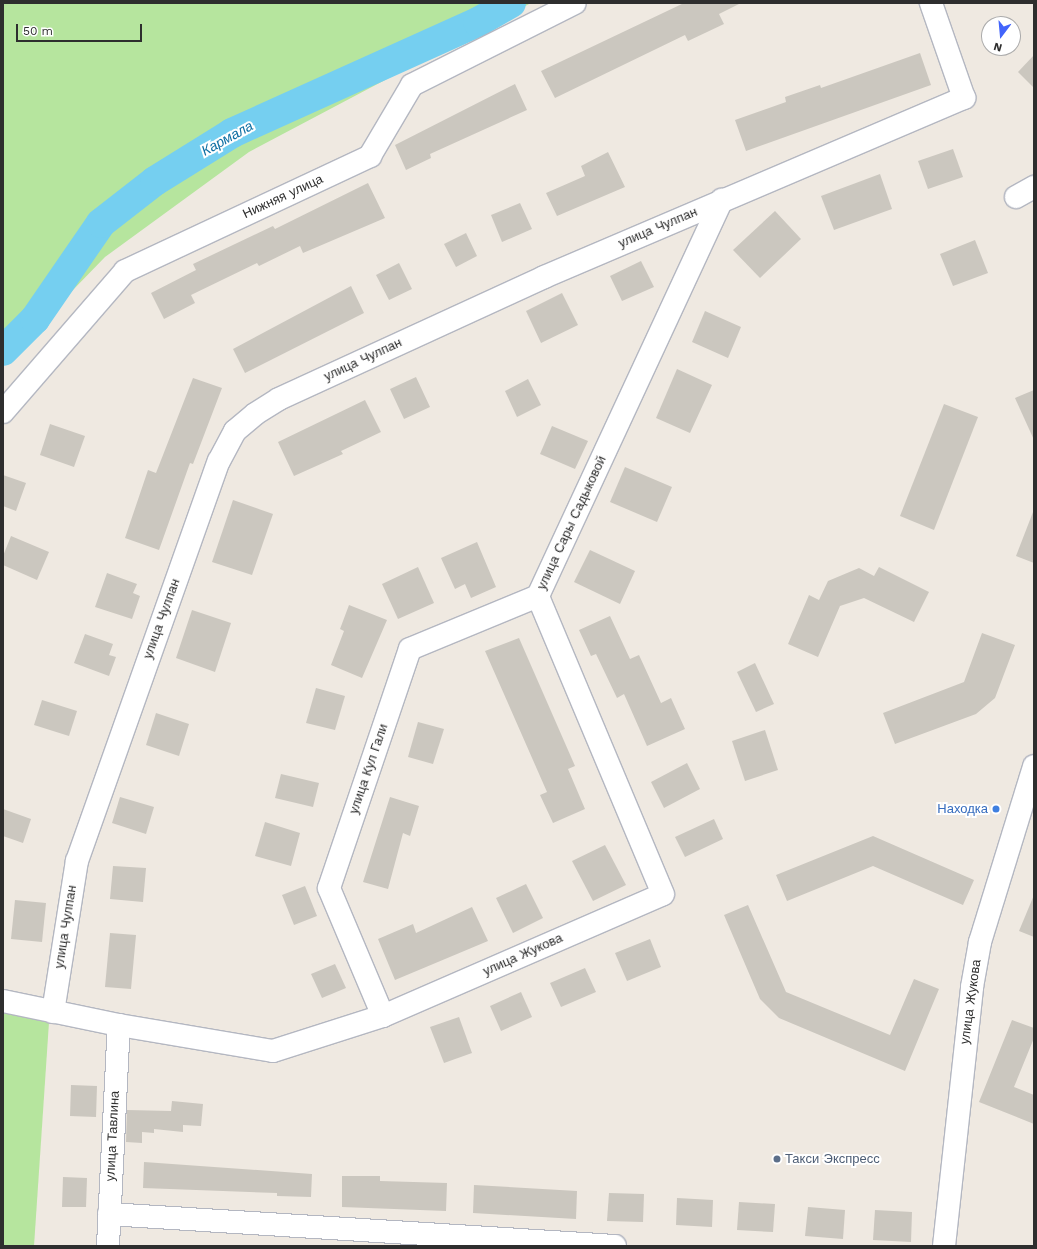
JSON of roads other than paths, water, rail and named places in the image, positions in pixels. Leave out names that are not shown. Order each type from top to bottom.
[{"type":"street","name":"Нижняя улица","points":[[3,412],[125,271],[370,156],[412,85],[575,3]]},
{"type":"street","name":"улица Чулпан","points":[[52,1012],[76,861],[219,461],[235,431],[255,414],[279,399],[544,277],[964,98],[930,3]]},
{"type":"street","name":"улица Сары Садыковой","points":[[664,894],[538,596],[722,200]]},
{"type":"street","name":"улица Кул Гали","points":[[383,1016],[329,888],[410,649],[538,596]]},
{"type":"street","name":"улица Жукова","points":[[944,1246],[972,988],[980,942],[1034,766]]},
{"type":"street","name":"улица Жукова","points":[[3,1001],[119,1025],[273,1051],[383,1016],[664,894]]},
{"type":"street","name":"улица Тавлина","points":[[108,1246],[119,1025]]},
{"type":"street","points":[[109,1214],[615,1246]]},
{"type":"waterway","name":"Кармала","points":[[3,351],[35,319],[101,223],[155,181],[232,133],[478,22],[511,3]]},
{"type":"place","name":"Находка","points":[[996,809]]},
{"type":"place","name":"Такси Экспресс","points":[[777,1159]]}]
